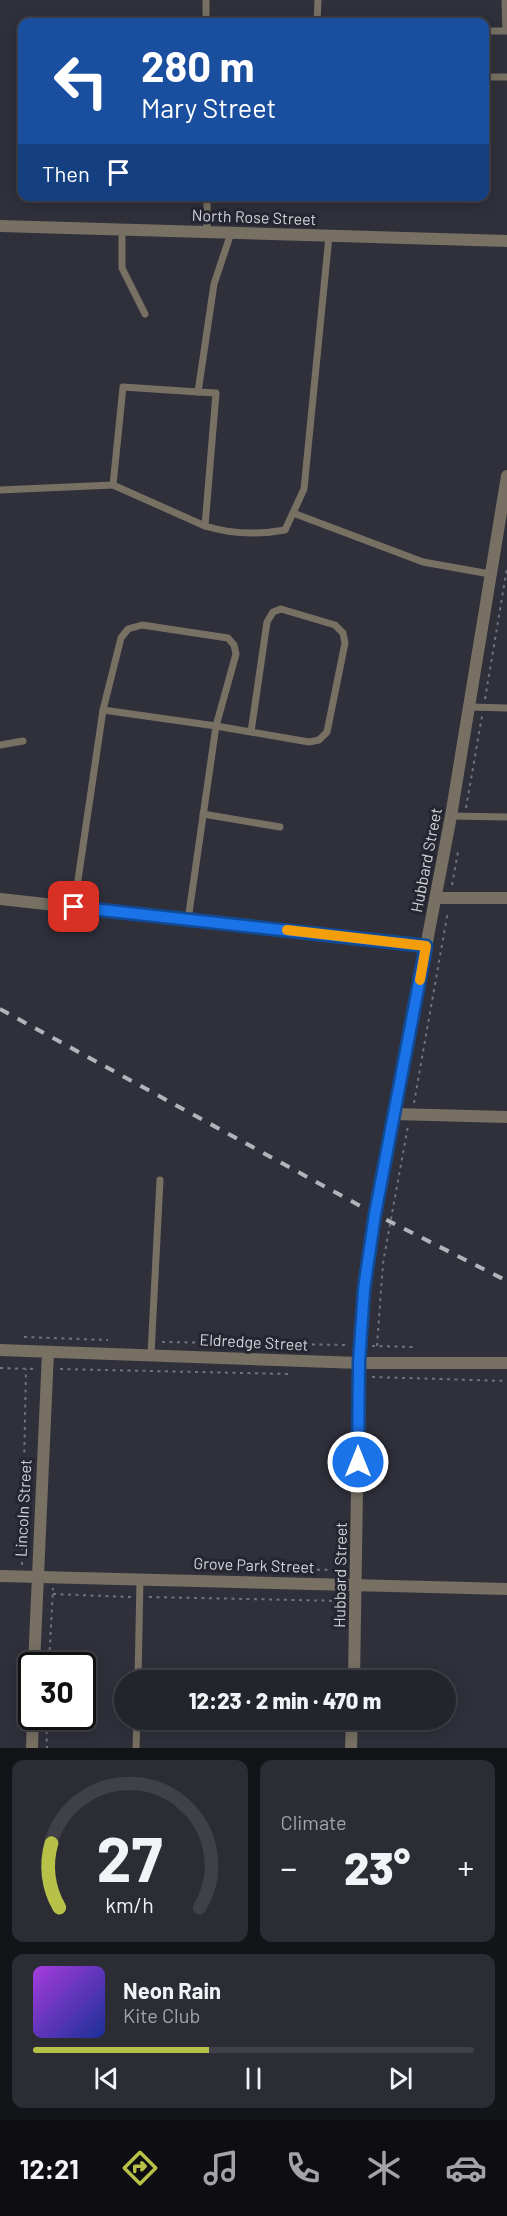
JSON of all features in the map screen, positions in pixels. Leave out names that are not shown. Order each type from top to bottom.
[{"type":"street","name":"North Rose Street","points":[[0,226],[507,241]]},
{"type":"street","name":"Hubbard Street","points":[[354,1670],[359,1369],[364,1289],[394,1114],[451,816],[507,476]]},
{"type":"street","points":[[436,898],[507,898]]},
{"type":"street","points":[[0,899],[426,946]]},
{"type":"street","points":[[394,1114],[507,1117]]},
{"type":"street","name":"Eldredge Street","points":[[0,1350],[48,1352],[152,1348],[359,1369],[507,1363]]},
{"type":"street","name":"Lincoln Street","points":[[34,1652],[48,1352]]},
{"type":"street","name":"Grove Park Street","points":[[0,1576],[507,1589]]},
{"type":"street","points":[[32,1748],[33,1730]]},
{"type":"street","points":[[351,1748],[352,1730]]},
{"type":"lane","points":[[206,0],[206,18]]},
{"type":"lane","points":[[317,18],[318,0]]},
{"type":"lane","points":[[489,31],[506,31],[505,0]]},
{"type":"lane","points":[[489,77],[507,77]]},
{"type":"lane","points":[[207,201],[207,232]]},
{"type":"lane","points":[[122,230],[122,268],[145,314]]},
{"type":"lane","points":[[198,392],[214,284],[231,233]]},
{"type":"lane","points":[[0,490],[113,485],[219,530],[262,534],[285,530],[304,489],[329,236]]},
{"type":"lane","points":[[113,485],[123,387],[216,393],[205,526]]},
{"type":"lane","points":[[293,513],[423,562],[490,574]]},
{"type":"lane","points":[[103,710],[309,742],[319,740],[327,732],[345,644],[343,633],[335,625],[281,609],[273,612],[267,622],[251,732]]},
{"type":"lane","points":[[74,907],[103,710],[121,638],[128,629],[142,625],[228,638],[234,645],[236,654],[216,726],[188,920]]},
{"type":"lane","points":[[470,707],[507,708]]},
{"type":"lane","points":[[0,745],[23,741]]},
{"type":"lane","points":[[204,814],[280,827]]},
{"type":"lane","points":[[451,816],[507,817]]},
{"type":"lane","points":[[152,1348],[160,1180]]},
{"type":"lane","points":[[138,1670],[140,1578]]},
{"type":"lane","points":[[136,1748],[137,1730]]},
{"type":"path","points":[[465,817],[507,568]]},
{"type":"path","points":[[377,1346],[383,1263],[459,843]]},
{"type":"path","points":[[19,1337],[117,1341]]},
{"type":"path","points":[[152,1348],[360,1345],[413,1347]]},
{"type":"path","points":[[0,1368],[290,1374]]},
{"type":"path","points":[[21,1576],[26,1369]]},
{"type":"path","points":[[359,1369],[377,1378],[507,1380]]},
{"type":"path","points":[[271,1569],[339,1570]]},
{"type":"path","points":[[50,1652],[54,1577]]},
{"type":"path","points":[[53,1594],[356,1601]]},
{"type":"path","points":[[46,1730],[46,1748]]},
{"type":"railway","points":[[0,1009],[375,1214],[507,1281]]},
{"type":"slow traffic","points":[[287,930],[426,946],[420,980]]},
{"type":"route","points":[[74,907],[426,946],[375,1214],[364,1289],[359,1363],[358,1462]]}]
